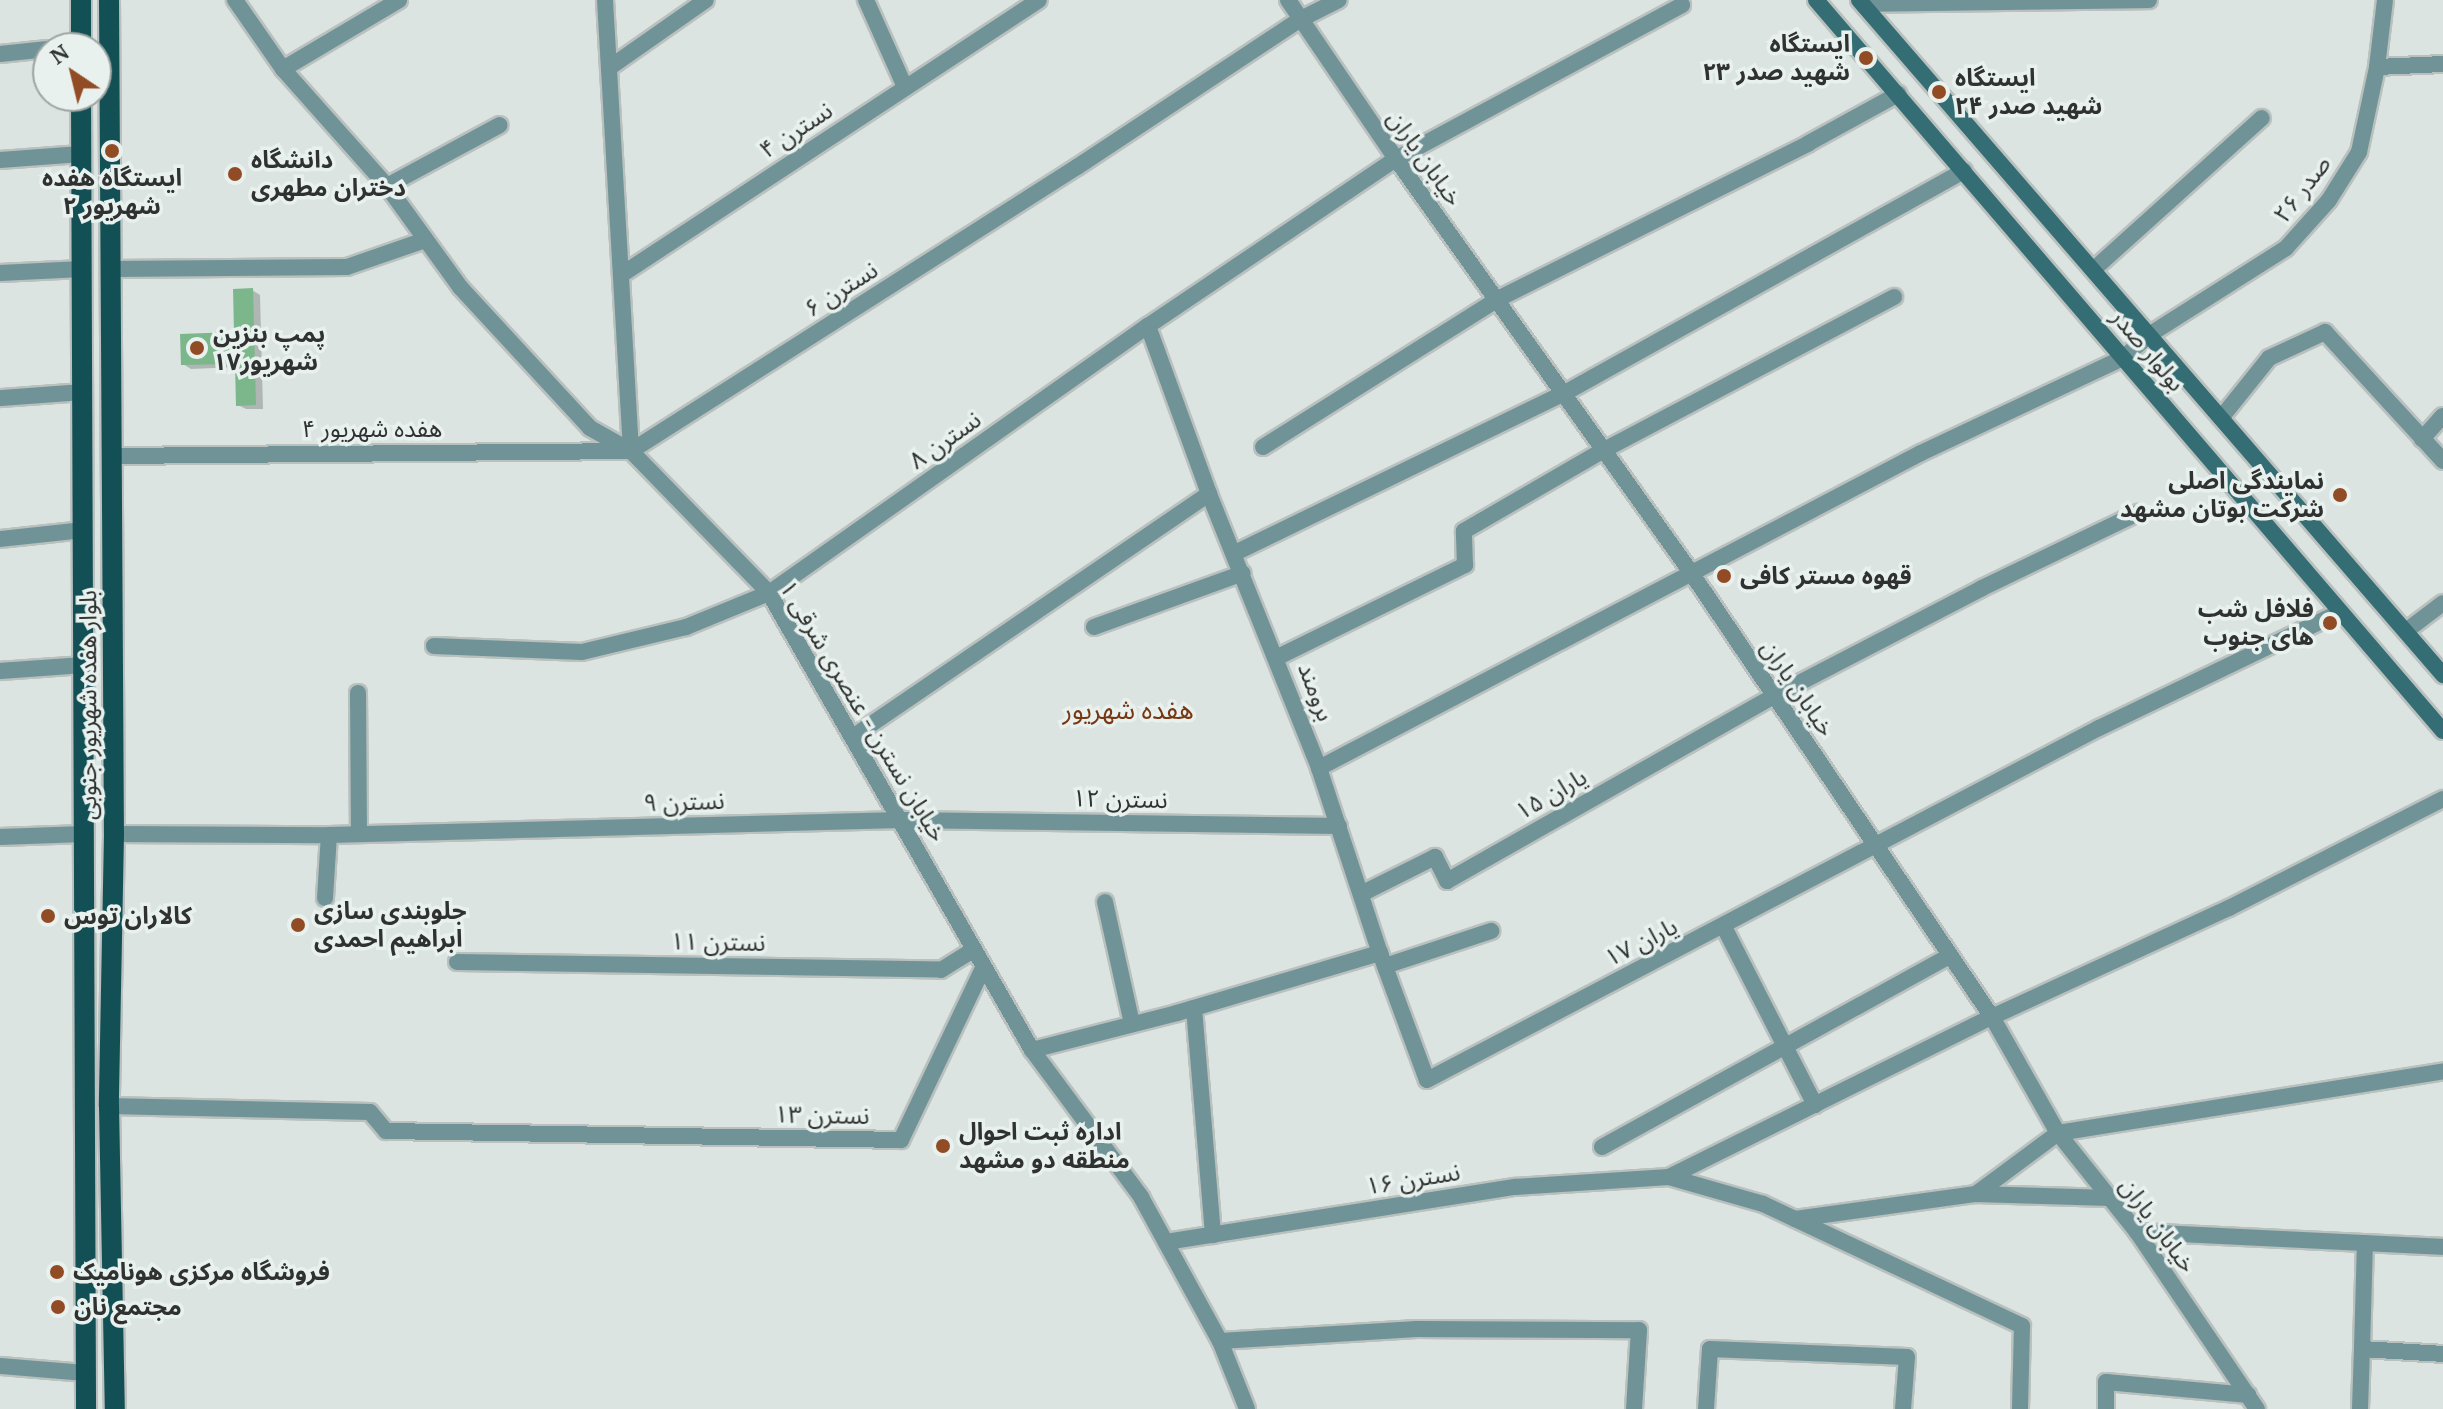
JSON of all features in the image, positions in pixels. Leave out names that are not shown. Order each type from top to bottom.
[{"type":"main road","points":[[77,32],[81,0]]},
{"type":"main road","name":"بلوار هفده شهریور جنوبی","points":[[109,0],[114,834],[109,1106],[115,1409]]},
{"type":"main road","name":"بولوار صدر","points":[[1816,0],[2443,731]]},
{"type":"main road","name":"بولوار صدر","points":[[1861,2],[2443,675]]},
{"type":"main road","name":"بلوار هفده شهریور جنوبی","points":[[81,112],[86,1409]]},
{"type":"street","points":[[235,0],[283,69],[387,186],[500,125]]},
{"type":"street","points":[[283,69],[399,0]]},
{"type":"street","points":[[605,0],[631,451]]},
{"type":"street","points":[[609,68],[706,0]]},
{"type":"street","points":[[866,0],[905,87]]},
{"type":"street","name":"نسترن ۴","points":[[621,275],[1039,0]]},
{"type":"street","name":"خیابان یاران","points":[[1288,0],[1396,159],[1690,571],[1992,1017],[2058,1133],[2137,1232],[2253,1402]]},
{"type":"street","name":"نسترن ۶","points":[[631,451],[1077,167],[1301,19],[1339,0]]},
{"type":"street","points":[[1861,2],[2149,0]]},
{"type":"street","name":"صدر ۲۶","points":[[1319,768],[1690,571],[1921,453],[2123,358],[2149,335],[2286,248],[2329,200],[2359,152],[2377,67],[2385,0]]},
{"type":"street","name":"نسترن ۸","points":[[434,646],[582,652],[686,627],[769,593],[1148,326],[1396,159],[1682,5]]},
{"type":"street","points":[[0,54],[32,51]]},
{"type":"street","points":[[2377,67],[2443,64]]},
{"type":"street","points":[[1263,447],[1496,300],[1809,143],[1898,94]]},
{"type":"street","points":[[2093,270],[2262,118]]},
{"type":"street","points":[[0,160],[81,154]]},
{"type":"street","points":[[1235,553],[1563,394],[1964,171]]},
{"type":"street","name":"خیابان نسترن - عنصری شرقی ۱","points":[[387,186],[460,287],[590,428],[631,451],[769,593],[1032,1050],[1141,1197],[1220,1341],[1247,1409]]},
{"type":"street","points":[[112,269],[347,267],[425,240]]},
{"type":"street","points":[[0,273],[82,269]]},
{"type":"street","points":[[1276,658],[1465,565],[1464,531],[1604,450],[1894,297]]},
{"type":"street","name":"برومند","points":[[1148,326],[1209,494],[1319,768],[1427,1080]]},
{"type":"street","points":[[2221,418],[2269,358],[2325,332],[2443,461]]},
{"type":"street","points":[[0,398],[82,392]]},
{"type":"street","points":[[2422,439],[2443,416]]},
{"type":"street","points":[[581,452],[595,445],[596,436],[590,428]]},
{"type":"street","name":"هفده شهریور ۴","points":[[113,456],[631,451]]},
{"type":"street","points":[[854,736],[1209,494]]},
{"type":"street","points":[[1774,696],[1982,588],[2138,513]]},
{"type":"street","points":[[0,539],[83,530]]},
{"type":"street","points":[[1094,627],[1243,573]]},
{"type":"street","points":[[2406,631],[2443,603]]},
{"type":"street","name":"یاران ۱۷","points":[[1427,1080],[1877,847],[2099,728],[2340,612]]},
{"type":"street","points":[[0,671],[83,665]]},
{"type":"street","points":[[358,693],[359,833]]},
{"type":"street","name":"یاران ۱۵","points":[[1361,894],[1435,857],[1447,881],[1774,696]]},
{"type":"street","points":[[1669,1177],[1992,1017],[2229,908],[2443,799]]},
{"type":"street","name":"نسترن ۹","points":[[114,834],[329,835],[901,820]]},
{"type":"street","name":"نسترن ۱۲","points":[[901,820],[1339,826]]},
{"type":"street","points":[[0,837],[84,834]]},
{"type":"street","points":[[325,898],[329,835]]},
{"type":"street","points":[[1105,902],[1132,1024]]},
{"type":"street","points":[[1724,927],[1815,1105]]},
{"type":"street","points":[[1032,1050],[1491,931]]},
{"type":"street","name":"نسترن ۱۱","points":[[457,962],[941,970],[973,950]]},
{"type":"street","points":[[1602,1147],[1950,956]]},
{"type":"street","name":"نسترن ۱۳","points":[[109,1106],[370,1112],[386,1131],[901,1140],[983,968]]},
{"type":"street","points":[[1194,1008],[1213,1235]]},
{"type":"street","points":[[1976,1194],[2058,1133],[2443,1071]]},
{"type":"street","points":[[1669,1177],[1763,1204],[2022,1326],[2020,1409]]},
{"type":"street","name":"نسترن ۱۶","points":[[1166,1242],[1515,1187],[1669,1177]]},
{"type":"street","points":[[1795,1219],[1976,1194],[2110,1198]]},
{"type":"street","points":[[2137,1232],[2443,1247]]},
{"type":"street","points":[[2360,1409],[2365,1243]]},
{"type":"street","points":[[1220,1341],[1417,1329],[1639,1330],[1634,1409]]},
{"type":"street","points":[[1706,1409],[1710,1349],[1907,1357],[1903,1409]]},
{"type":"street","points":[[2362,1349],[2443,1354]]},
{"type":"street","points":[[0,1366],[86,1373]]},
{"type":"street","points":[[2106,1409],[2106,1382],[2253,1402]]},
{"type":"building","points":[[253,288],[256,405],[236,406],[235,364],[181,365],[180,334],[234,332],[233,289]]},
{"type":"place","name":"ایستگاه شهید صدر ۲۳","points":[[1866,58]]},
{"type":"place","name":"ایستگاه شهید صدر ۲۴","points":[[1939,92]]},
{"type":"place","name":"ایستگاه هفده شهریور ۲","points":[[112,151]]},
{"type":"place","name":"دانشگاه دختران مطهری","points":[[235,174]]},
{"type":"place","name":"پمپ بنزین ۱۷شهریور","points":[[197,348]]},
{"type":"place","name":"نمایندگی اصلی شرکت بوتان مشهد","points":[[2340,495]]},
{"type":"place","name":"قهوه مستر کافی","points":[[1724,576]]},
{"type":"place","name":"فلافل شب های جنوب","points":[[2330,623]]},
{"type":"place","name":"كالاران توس","points":[[48,916]]},
{"type":"place","name":"جلوبندی سازی ابراهیم احمدی","points":[[298,925]]},
{"type":"place","name":"اداره ثبت احوال منطقه دو مشهد","points":[[943,1146]]},
{"type":"place","name":"فروشگاه مركزی هوناميک","points":[[57,1272]]},
{"type":"place","name":"مجتمع نان","points":[[58,1307]]},
{"type":"district","name":"هفده شهریور","points":[[1128,710]]}]
